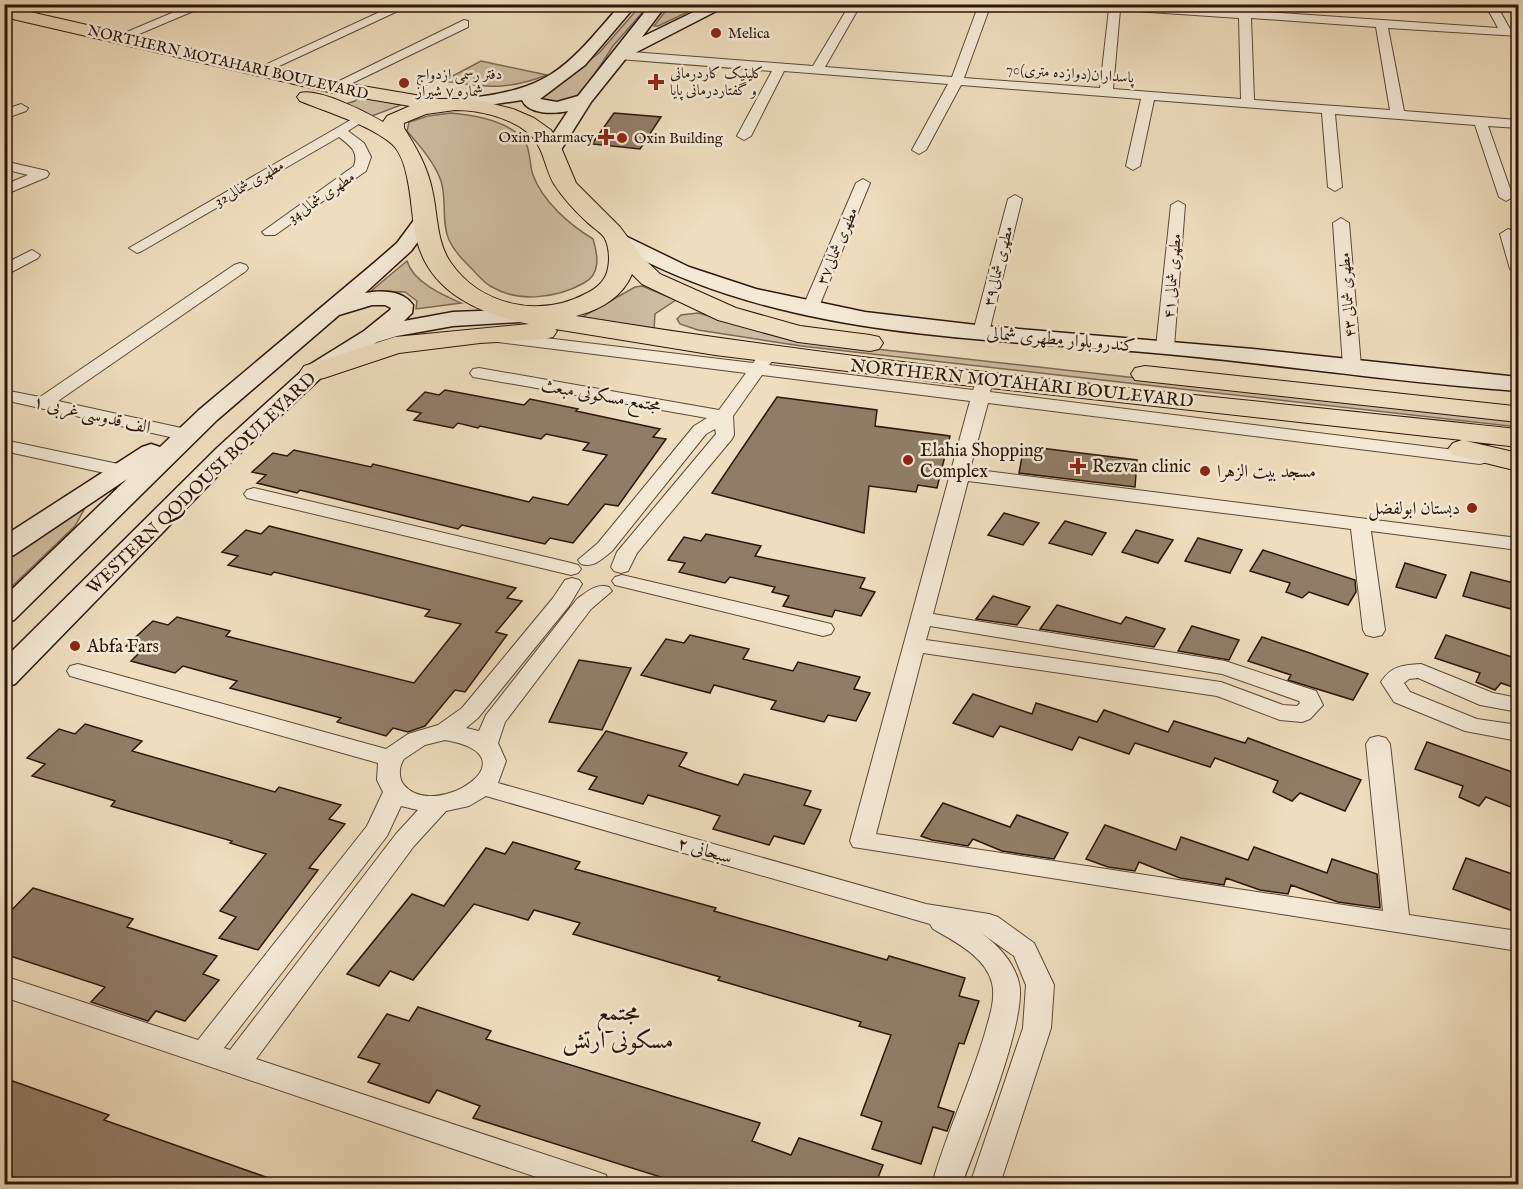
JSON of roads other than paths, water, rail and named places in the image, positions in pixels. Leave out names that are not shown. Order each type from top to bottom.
[{"type":"main road","points":[[584,100],[558,107],[534,104],[531,100],[532,96],[572,67],[630,4]]},
{"type":"main road","points":[[459,104],[500,111],[518,118],[543,135],[552,149],[584,100],[660,4]]},
{"type":"main road","points":[[619,55],[723,4]]},
{"type":"main road","name":"NORTHERN MOTAHARI BOULEVARD","points":[[5,11],[260,70],[335,93],[361,118],[402,141]]},
{"type":"main road","name":"NORTHERN MOTAHARI BOULEVARD","points":[[4,24],[223,73],[335,93],[459,104]]},
{"type":"main road","points":[[459,104],[509,97],[544,87]]},
{"type":"main road","name":"NORTHERN MOTAHARI BOULEVARD","points":[[459,104],[403,115],[394,120],[393,128],[402,141],[419,178],[428,243],[439,266],[465,293],[483,304],[505,312],[715,347],[763,361],[983,387],[1345,420],[1518,454]]},
{"type":"main road","name":"NORTHERN MOTAHARI BOULEVARD","points":[[552,149],[561,178],[583,205],[617,238],[634,263],[651,279],[727,314],[798,334],[1518,415]]},
{"type":"main road","points":[[4,614],[208,415],[397,254],[424,220]]},
{"type":"main road","points":[[527,316],[571,309],[608,292],[619,274],[621,259],[617,238]]},
{"type":"main road","name":"کندرو بلوار مطهری شمالی","points":[[617,238],[660,262],[690,275],[769,300],[872,320],[981,332],[1165,347],[1518,384]]},
{"type":"main road","points":[[323,317],[372,298],[395,299],[402,305],[402,313],[369,337]]},
{"type":"main road","points":[[715,347],[678,335],[667,328],[664,324],[665,319],[678,310],[690,308],[727,314]]},
{"type":"main road","name":"WESTERN QODOUSI BOULEVARD","points":[[4,677],[227,453],[314,372],[369,337],[453,318],[527,316]]},
{"type":"main road","points":[[314,372],[395,345],[480,335],[598,328]]},
{"type":"main road","points":[[4,549],[208,415]]},
{"type":"street","points":[[5,11],[22,4]]},
{"type":"street","points":[[121,37],[205,4]]},
{"type":"street","points":[[818,69],[856,4]]},
{"type":"street","points":[[919,150],[956,82],[985,4]]},
{"type":"street","points":[[1090,4],[1168,7],[1245,15],[1512,32]]},
{"type":"street","points":[[1329,4],[1334,20]]},
{"type":"street","points":[[1490,4],[1512,32]]},
{"type":"street","points":[[260,70],[405,6]]},
{"type":"street","points":[[1106,92],[1115,6]]},
{"type":"street","points":[[1245,15],[1248,103]]},
{"type":"street","points":[[335,93],[464,24]]},
{"type":"street","points":[[1381,24],[1398,115]]},
{"type":"street","name":"70پاسداران(دوازده متری)","points":[[619,55],[1518,124]]},
{"type":"street","points":[[744,136],[781,66]]},
{"type":"street","points":[[1133,166],[1148,96]]},
{"type":"street","points":[[4,115],[21,108]]},
{"type":"street","points":[[1328,110],[1335,187]]},
{"type":"street","name":"32مطهرى شمالى","points":[[137,248],[361,118]]},
{"type":"street","points":[[1480,121],[1506,197]]},
{"type":"street","name":"34مطهرى شمالى","points":[[270,232],[361,168],[364,157],[359,146],[340,131]]},
{"type":"street","points":[[4,165],[42,174],[4,191]]},
{"type":"street","name":"مطهرى شمالى۳۷","points":[[810,309],[863,183]]},
{"type":"street","name":"مطهرى شمالى۳۹","points":[[981,332],[1015,199]]},
{"type":"street","name":"۴۱ مطهرى شمالى","points":[[1165,347],[1178,205]]},
{"type":"street","name":"مطهرى شمالى ۴۳","points":[[1341,224],[1352,366]]},
{"type":"street","points":[[1508,234],[1518,269]]},
{"type":"street","points":[[4,271],[32,255]]},
{"type":"street","points":[[44,403],[240,268]]},
{"type":"street","points":[[480,335],[763,361]]},
{"type":"street","points":[[445,732],[470,713],[562,601],[577,571],[606,547],[700,430],[724,416],[763,361]]},
{"type":"street","name":"مجتمع مسکونی مبعث","points":[[479,373],[724,416]]},
{"type":"street","points":[[1518,454],[983,387],[862,841],[1518,941]]},
{"type":"street","name":"۱ الف قدوسی غربی","points":[[4,395],[179,433]]},
{"type":"street","points":[[486,745],[494,720],[584,604],[602,591],[617,586],[627,552],[725,435],[724,416]]},
{"type":"street","points":[[4,445],[123,471]]},
{"type":"street","points":[[961,474],[1518,544]]},
{"type":"street","points":[[663,476],[686,481]]},
{"type":"street","points":[[254,494],[577,571],[610,561],[621,574],[823,629]]},
{"type":"street","points":[[1360,524],[1374,630]]},
{"type":"street","points":[[577,571],[584,591],[602,591]]},
{"type":"street","points":[[913,645],[1221,689],[1280,712],[1302,714],[1312,705],[1308,696],[1225,668],[920,618]]},
{"type":"street","points":[[78,671],[392,759]]},
{"type":"street","points":[[1518,705],[1488,700],[1421,671],[1403,672],[1392,682],[1402,697],[1473,726],[1518,733]]},
{"type":"street","points":[[445,732],[468,735],[486,745],[493,754],[495,765],[492,776],[484,787],[471,796],[438,805],[406,799],[395,792],[389,782],[388,771],[392,759],[400,749],[428,735],[445,732]]},
{"type":"street","points":[[1378,744],[1397,921]]},
{"type":"street","name":"سبحانی ۲","points":[[484,787],[926,914]]},
{"type":"street","points":[[204,1053],[378,830],[395,792]]},
{"type":"street","points":[[236,1064],[405,840],[438,805]]},
{"type":"street","points":[[926,914],[976,940],[995,963],[1007,986],[1004,1021],[946,1185]]},
{"type":"street","points":[[926,914],[989,924],[1025,950],[1040,985],[1037,1028],[985,1185]]},
{"type":"street","points":[[4,986],[595,1185]]},
{"type":"street","points":[[985,1074],[1018,1084]]},
{"type":"place","name":"Melica","points":[[716,33]]},
{"type":"place","name":"کلینیک کاردرمانی و گفتاردرمانی پایا","points":[[656,82]]},
{"type":"place","name":"دفتر رسمی ازدواج شماره ۷ شیراز","points":[[404,83]]},
{"type":"place","name":"Oxin Pharmacy","points":[[606,137]]},
{"type":"place","name":"Oxin Building","points":[[622,138]]},
{"type":"place","name":"Elahia Shopping Complex","points":[[908,460]]},
{"type":"place","name":"Rezvan clinic","points":[[1078,466]]},
{"type":"place","name":"مسجد بیت الزهرا","points":[[1205,471]]},
{"type":"place","name":"دبستان ابولفضل","points":[[1472,508]]},
{"type":"place","name":"Abfa Fars","points":[[75,646]]},
{"type":"district","name":"مجتمع مسکونی ارتش","points":[[618,1026]]}]
